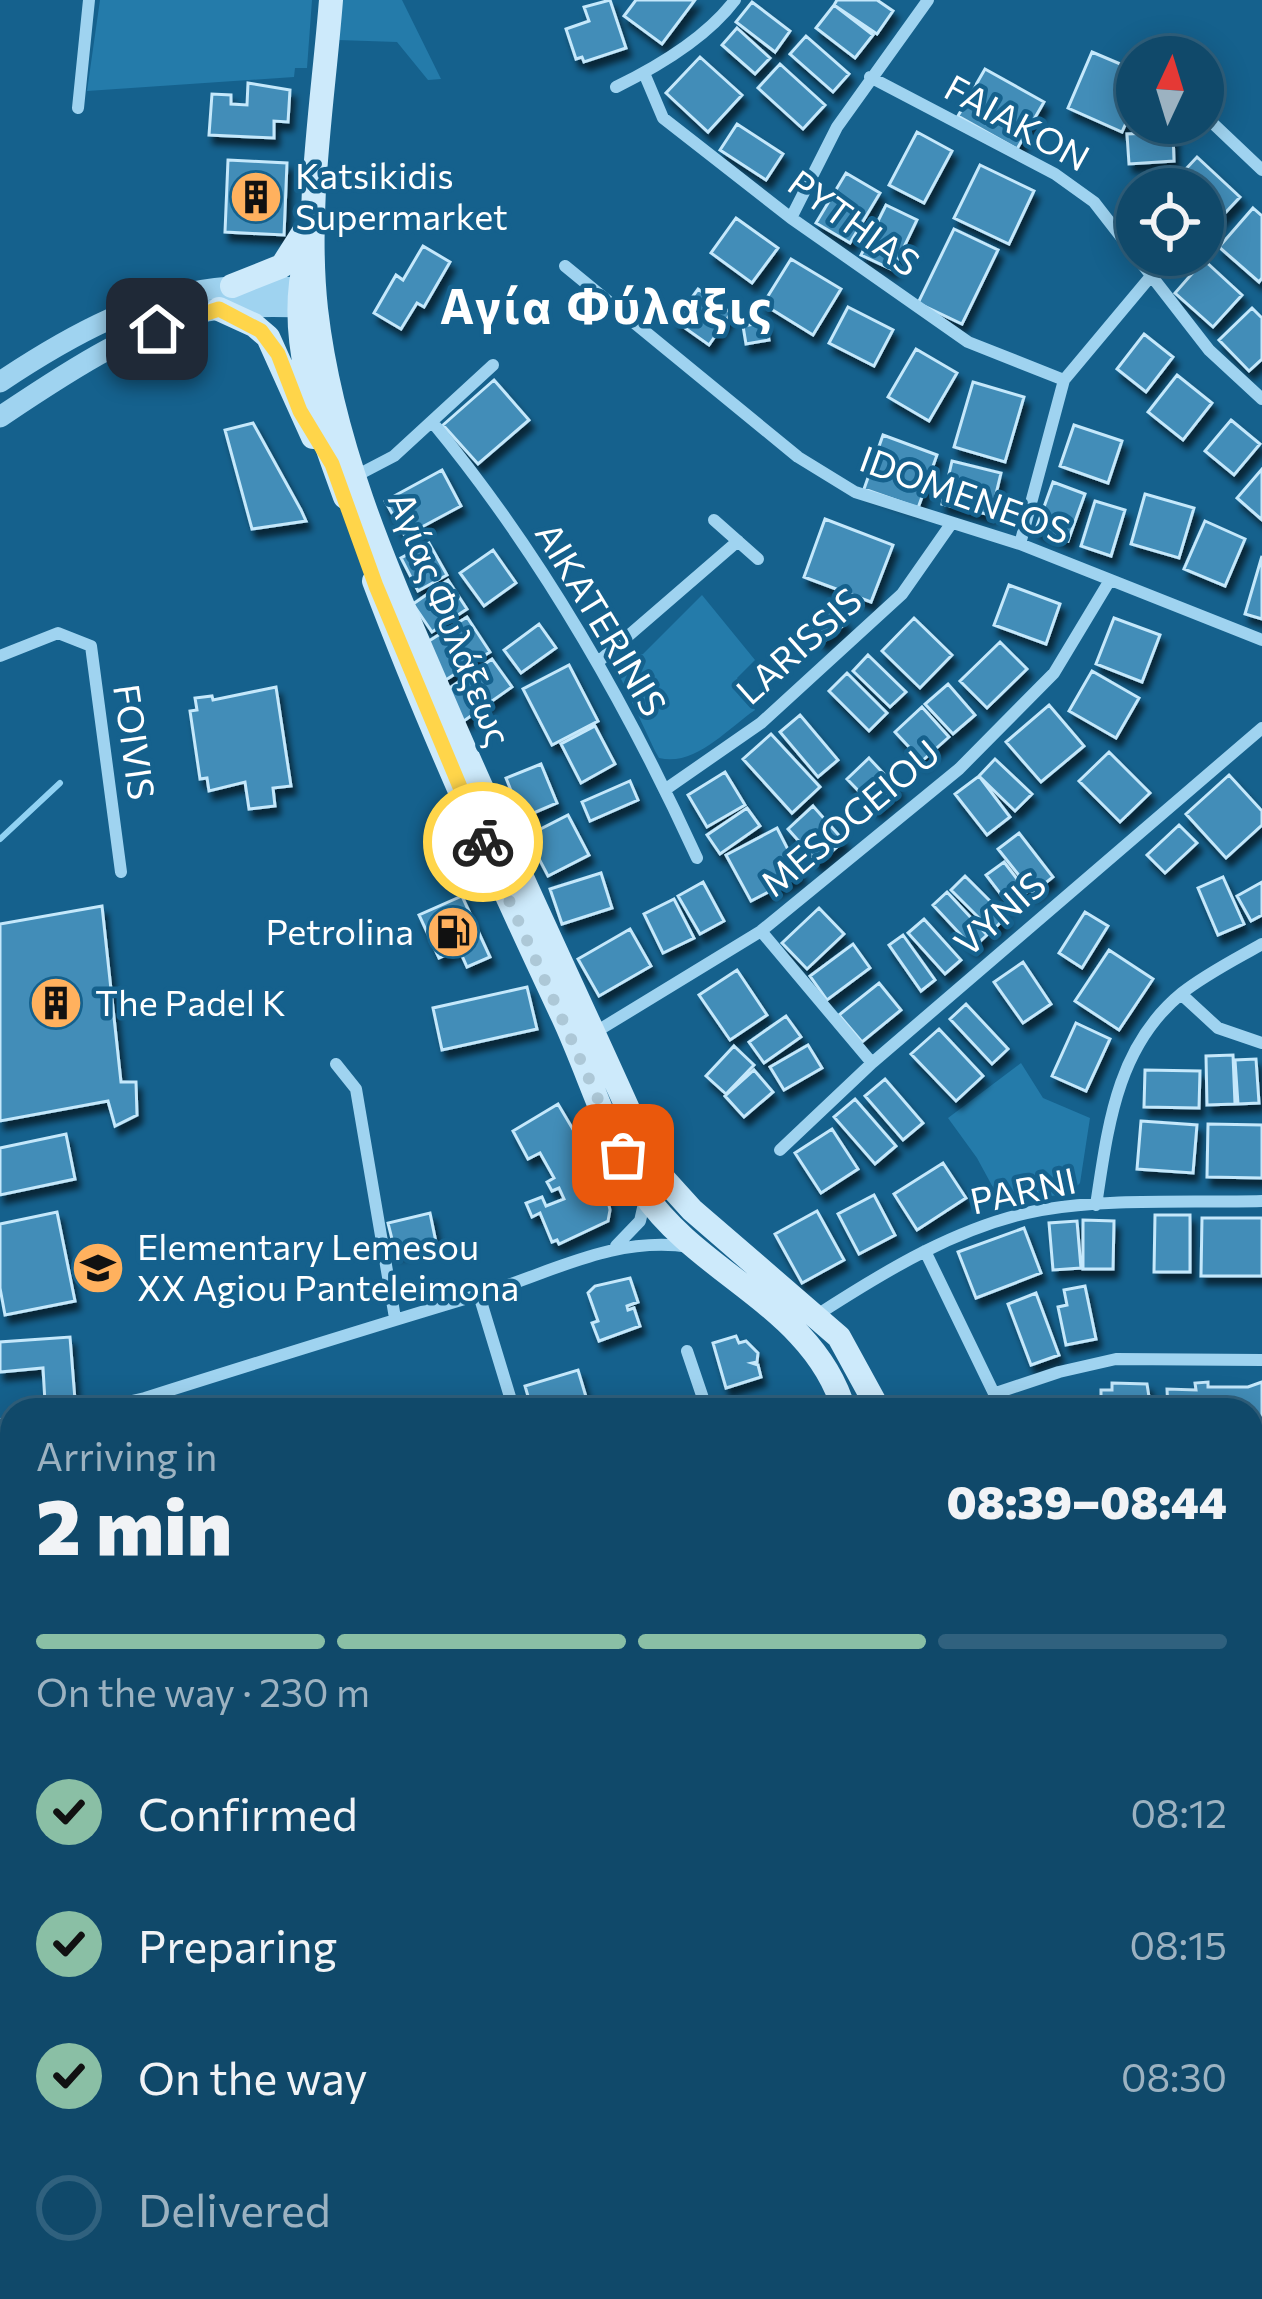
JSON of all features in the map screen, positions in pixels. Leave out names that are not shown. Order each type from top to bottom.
[{"type":"main road","points":[[307,298],[331,0]]},
{"type":"main road","points":[[232,286],[282,266],[314,214]]},
{"type":"main road","name":"Αγίας Φυλάξεως","points":[[307,298],[307,373],[342,474],[585,1036],[663,1178],[692,1210],[839,1337],[872,1398]]},
{"type":"main road","points":[[219,309],[268,337],[300,411],[342,474]]},
{"type":"main road","name":"Αγίας Φυλάξεως","points":[[585,1036],[612,1134],[644,1194],[695,1247],[742,1282],[812,1346],[841,1398]]},
{"type":"street","points":[[78,108],[89,0]]},
{"type":"street","points":[[616,87],[644,73],[723,16],[735,0]]},
{"type":"street","points":[[791,218],[826,146],[928,0]]},
{"type":"street","name":"PYTHIAS","points":[[644,73],[663,118],[791,218],[968,342],[1064,380]]},
{"type":"street","name":"FAIAKON","points":[[870,77],[1055,174],[1094,202],[1116,231]]},
{"type":"street","points":[[1224,135],[1262,170]]},
{"type":"street","name":"IDOMENEOS","points":[[565,266],[798,457],[855,492],[1020,544],[1262,640]]},
{"type":"street","points":[[1020,544],[1064,380],[1151,276]]},
{"type":"street","name":"FAIAKON","points":[[1151,276],[1209,350],[1262,399]]},
{"type":"street","points":[[0,382],[124,312],[172,295],[232,286],[307,298]]},
{"type":"street","points":[[0,417],[127,341],[188,316],[307,298]]},
{"type":"street","points":[[342,474],[394,456],[493,365]]},
{"type":"street","name":"AIKATERINIS","points":[[433,423],[517,536],[598,662],[698,858]]},
{"type":"street","points":[[714,520],[758,559]]},
{"type":"street","name":"LARISSIS","points":[[666,789],[761,723],[902,593],[951,524]]},
{"type":"street","points":[[598,662],[738,541]]},
{"type":"street","name":"MESOGEIOU","points":[[585,1036],[761,931],[975,753],[1054,673],[1110,580]]},
{"type":"street","name":"FOIVIS","points":[[0,656],[58,633],[91,646],[122,872]]},
{"type":"street","name":"VYNIS","points":[[781,1150],[872,1063],[1262,728]]},
{"type":"street","points":[[761,931],[872,1063]]},
{"type":"street","points":[[1096,1205],[1121,1075],[1142,1038],[1181,994],[1262,944]]},
{"type":"street","points":[[1181,994],[1218,1028],[1262,1043]]},
{"type":"street","points":[[336,1064],[356,1089],[395,1318]]},
{"type":"street","points":[[616,1247],[640,1221],[644,1194]]},
{"type":"street","name":"PARNI","points":[[817,1315],[925,1251],[1040,1210],[1262,1202]]},
{"type":"street","points":[[164,1398],[616,1247],[695,1247]]},
{"type":"street","points":[[925,1251],[998,1398]]},
{"type":"street","points":[[479,1295],[510,1398]]},
{"type":"street","points":[[687,1351],[703,1398]]},
{"type":"street","points":[[996,1393],[1116,1360],[1262,1360]]},
{"type":"shaded area","points":[[100,0],[312,0],[307,68],[295,68],[294,77],[87,91]]},
{"type":"shaded area","points":[[342,0],[402,0],[441,79],[428,80],[397,42],[338,40]]},
{"type":"shaded area","points":[[702,595],[755,660],[737,678],[755,710],[698,752],[659,758],[615,666],[623,658],[643,654]]},
{"type":"shaded area","points":[[1021,1063],[1043,1098],[1090,1118],[1080,1183],[1070,1193],[1002,1204],[948,1118]]},
{"type":"building","points":[[610,0],[626,48],[584,62],[582,57],[576,59],[566,29],[589,21],[584,7]]},
{"type":"building","points":[[636,0],[695,0],[662,44],[624,16]]},
{"type":"building","points":[[837,0],[877,0],[893,11],[877,34],[834,5]]},
{"type":"building","points":[[752,2],[790,31],[775,52],[736,22]]},
{"type":"building","points":[[834,5],[873,35],[855,58],[816,28]]},
{"type":"building","points":[[737,28],[770,58],[755,74],[722,45]]},
{"type":"building","points":[[806,36],[849,74],[833,92],[790,54]]},
{"type":"building","points":[[1092,52],[1116,62],[1116,129],[1068,108]]},
{"type":"building","points":[[700,57],[742,95],[708,132],[666,93]]},
{"type":"building","points":[[780,64],[825,105],[803,129],[758,88]]},
{"type":"building","points":[[985,69],[1044,102],[1017,149],[958,116]]},
{"type":"building","points":[[248,83],[290,90],[288,122],[274,121],[274,138],[209,135],[212,94],[231,95],[231,104],[247,105]]},
{"type":"building","points":[[737,124],[783,154],[766,180],[720,150]]},
{"type":"building","points":[[917,132],[952,151],[924,203],[889,185]]},
{"type":"building","points":[[1128,144],[1173,144],[1174,161],[1129,164]]},
{"type":"building","points":[[1197,157],[1209,168],[1187,168]]},
{"type":"building","name":"Katsikidis Supermarket","points":[[228,160],[287,163],[284,235],[225,232]]},
{"type":"building","points":[[980,165],[1034,191],[1009,244],[954,218]]},
{"type":"building","points":[[846,173],[880,193],[850,243],[816,223]]},
{"type":"building","points":[[1224,182],[1240,197],[1224,214]]},
{"type":"building","points":[[886,205],[917,220],[893,270],[861,255]]},
{"type":"building","points":[[1253,208],[1262,216],[1259,282],[1224,251],[1224,241]]},
{"type":"building","points":[[736,218],[778,248],[752,283],[711,253]]},
{"type":"building","points":[[954,229],[998,250],[962,324],[918,303]]},
{"type":"building","points":[[423,246],[450,262],[424,307],[417,303],[401,329],[374,313],[396,275],[403,280]]},
{"type":"building","points":[[791,259],[841,289],[813,335],[763,304]]},
{"type":"building","points":[[1190,276],[1221,276],[1242,295],[1213,327],[1175,293]]},
{"type":"building","points":[[698,289],[731,313],[709,345],[675,321]]},
{"type":"building","points":[[848,307],[893,330],[874,366],[829,343]]},
{"type":"building","points":[[1252,308],[1262,318],[1262,359],[1249,371],[1219,340]]},
{"type":"building","points":[[766,322],[769,340],[746,344],[743,326]]},
{"type":"building","points":[[1144,334],[1173,357],[1146,392],[1117,369]]},
{"type":"building","points":[[916,349],[957,373],[929,421],[888,397]]},
{"type":"building","points":[[1177,375],[1212,403],[1183,440],[1148,412]]},
{"type":"building","points":[[494,380],[529,420],[478,464],[443,425]]},
{"type":"building","points":[[973,382],[1024,397],[1005,462],[954,447]]},
{"type":"building","points":[[1231,420],[1260,444],[1234,475],[1205,451]]},
{"type":"building","points":[[253,423],[306,521],[252,529],[225,430]]},
{"type":"building","points":[[1074,425],[1122,441],[1108,483],[1060,466]]},
{"type":"building","points":[[883,435],[937,455],[918,508],[864,489]]},
{"type":"building","points":[[952,461],[1001,473],[991,515],[942,504]]},
{"type":"building","points":[[1262,469],[1262,520],[1237,498]]},
{"type":"building","points":[[442,470],[461,506],[405,536],[385,501]]},
{"type":"building","points":[[1053,482],[1085,494],[1068,541],[1036,529]]},
{"type":"building","points":[[1145,494],[1194,508],[1179,558],[1131,544]]},
{"type":"building","points":[[1095,501],[1125,510],[1111,556],[1081,546]]},
{"type":"building","points":[[825,519],[893,545],[871,602],[804,577]]},
{"type":"building","points":[[1205,521],[1245,539],[1225,586],[1184,569]]},
{"type":"building","points":[[429,543],[447,575],[418,591],[401,558]]},
{"type":"building","points":[[493,550],[516,583],[484,606],[460,573]]},
{"type":"building","points":[[1262,556],[1262,619],[1245,614]]},
{"type":"building","points":[[448,580],[467,609],[432,632],[413,604]]},
{"type":"building","points":[[1009,585],[1060,604],[1046,644],[994,625]]},
{"type":"building","points":[[832,607],[846,623],[823,642],[809,626]]},
{"type":"building","points":[[467,617],[490,652],[444,681],[421,646]]},
{"type":"building","points":[[914,618],[952,655],[920,688],[882,651]]},
{"type":"building","points":[[1114,618],[1160,635],[1142,682],[1096,664]]},
{"type":"building","points":[[539,624],[556,648],[521,673],[504,650]]},
{"type":"building","points":[[1000,642],[1027,669],[987,708],[960,681]]},
{"type":"building","points":[[868,655],[906,692],[890,707],[853,671]]},
{"type":"building","points":[[492,659],[512,687],[461,723],[441,694]]},
{"type":"building","points":[[569,665],[598,721],[552,745],[523,689]]},
{"type":"building","points":[[1092,671],[1139,698],[1116,738],[1069,711]]},
{"type":"building","points":[[847,673],[887,713],[869,731],[829,691]]},
{"type":"building","points":[[948,684],[975,715],[953,734],[925,704]]},
{"type":"building","points":[[276,687],[291,786],[273,788],[275,806],[249,809],[245,782],[209,791],[207,778],[200,779],[190,711],[197,710],[195,698],[212,696],[213,700]]},
{"type":"building","points":[[1049,705],[1084,746],[1041,782],[1006,742]]},
{"type":"building","points":[[922,707],[949,737],[922,761],[895,732]]},
{"type":"building","points":[[800,715],[838,760],[818,777],[780,732]]},
{"type":"building","points":[[595,726],[615,764],[581,783],[561,744]]},
{"type":"building","points":[[771,734],[820,787],[792,813],[743,759]]},
{"type":"building","points":[[1109,752],[1150,793],[1120,822],[1079,781]]},
{"type":"building","points":[[869,758],[899,790],[877,810],[847,779]]},
{"type":"building","points":[[995,759],[1032,794],[1015,811],[979,776]]},
{"type":"building","points":[[541,764],[557,803],[522,818],[506,778]]},
{"type":"building","points":[[725,772],[745,805],[707,827],[688,795]]},
{"type":"building","points":[[1229,775],[1262,811],[1262,825],[1226,858],[1186,814]]},
{"type":"building","points":[[979,776],[1010,817],[987,835],[955,794]]},
{"type":"building","points":[[630,781],[638,800],[590,821],[582,802]]},
{"type":"building","points":[[813,806],[844,841],[818,863],[788,829]]},
{"type":"building","points":[[747,808],[760,826],[720,854],[707,835]]},
{"type":"building","points":[[568,815],[589,855],[548,876],[527,836]]},
{"type":"building","points":[[1179,825],[1197,843],[1165,873],[1147,855]]},
{"type":"building","points":[[777,828],[801,875],[751,901],[726,855]]},
{"type":"building","points":[[1019,833],[1053,877],[1033,893],[998,849]]},
{"type":"building","points":[[1004,862],[1027,892],[1009,905],[986,875]]},
{"type":"building","points":[[601,873],[612,908],[562,924],[550,889]]},
{"type":"building","points":[[965,876],[1006,917],[992,931],[951,890]]},
{"type":"building","points":[[1223,877],[1244,924],[1218,935],[1198,888]]},
{"type":"building","points":[[703,882],[724,921],[700,934],[678,896]]},
{"type":"building","points":[[1262,882],[1262,915],[1251,921],[1237,896]]},
{"type":"building","points":[[947,892],[987,935],[973,948],[933,905]]},
{"type":"building","name":"Petrolina","points":[[462,896],[490,957],[467,967],[459,949],[439,958],[419,915]]},
{"type":"building","points":[[674,899],[694,938],[663,953],[644,914]]},
{"type":"building","name":"The Padel K","points":[[102,906],[121,1082],[136,1082],[137,1115],[115,1126],[108,1101],[0,1121],[0,924]]},
{"type":"building","points":[[819,908],[844,934],[807,969],[782,943]]},
{"type":"building","points":[[1085,912],[1108,926],[1082,968],[1059,953]]},
{"type":"building","points":[[924,919],[961,960],[945,974],[908,933]]},
{"type":"building","points":[[630,929],[651,966],[599,996],[578,959]]},
{"type":"building","points":[[903,935],[935,980],[921,991],[889,945]]},
{"type":"building","points":[[853,944],[870,968],[827,1000],[810,976]]},
{"type":"building","points":[[1109,950],[1153,979],[1119,1030],[1075,1001]]},
{"type":"building","points":[[1023,962],[1051,1004],[1023,1023],[994,982]]},
{"type":"building","points":[[737,970],[767,1015],[730,1040],[699,995]]},
{"type":"building","points":[[879,983],[901,1010],[862,1042],[839,1015]]},
{"type":"building","points":[[527,987],[537,1029],[442,1050],[433,1008]]},
{"type":"building","points":[[966,1004],[1008,1049],[992,1064],[950,1019]]},
{"type":"building","points":[[786,1016],[801,1037],[764,1063],[749,1042]]},
{"type":"building","points":[[1076,1023],[1110,1039],[1086,1091],[1052,1076]]},
{"type":"building","points":[[939,1029],[983,1076],[956,1101],[911,1054]]},
{"type":"building","points":[[808,1045],[822,1068],[784,1090],[770,1067]]},
{"type":"building","points":[[734,1046],[754,1065],[726,1094],[706,1076]]},
{"type":"building","points":[[1233,1055],[1235,1104],[1207,1105],[1206,1056]]},
{"type":"building","points":[[1256,1059],[1259,1103],[1238,1104],[1235,1060]]},
{"type":"building","points":[[754,1070],[773,1092],[744,1117],[725,1096]]},
{"type":"building","points":[[1145,1070],[1200,1071],[1199,1108],[1144,1107]]},
{"type":"building","points":[[885,1079],[923,1123],[903,1140],[865,1096]]},
{"type":"building","points":[[855,1099],[896,1146],[875,1164],[834,1117]]},
{"type":"building","points":[[558,1104],[597,1170],[610,1210],[608,1221],[559,1244],[552,1242],[540,1213],[532,1217],[526,1203],[542,1197],[546,1206],[564,1199],[559,1188],[552,1191],[547,1182],[554,1178],[540,1153],[528,1159],[513,1131]]},
{"type":"building","points":[[1141,1121],[1197,1125],[1193,1173],[1137,1169]]},
{"type":"building","points":[[1208,1124],[1262,1125],[1262,1178],[1207,1177]]},
{"type":"building","points":[[832,1129],[858,1169],[821,1193],[795,1153]]},
{"type":"building","points":[[66,1134],[75,1179],[0,1195],[0,1148]]},
{"type":"building","points":[[943,1163],[966,1198],[917,1230],[894,1194]]},
{"type":"building","points":[[874,1195],[895,1235],[859,1254],[838,1214]]},
{"type":"building","points":[[817,1211],[844,1260],[802,1283],[775,1234]]},
{"type":"building","points":[[57,1212],[75,1301],[5,1315],[0,1224]]},
{"type":"building","points":[[430,1213],[436,1242],[395,1251],[388,1223]]},
{"type":"building","points":[[1155,1215],[1190,1215],[1190,1272],[1154,1272]]},
{"type":"building","points":[[1202,1218],[1262,1218],[1262,1276],[1201,1276]]},
{"type":"building","points":[[1083,1220],[1114,1221],[1113,1269],[1083,1269]]},
{"type":"building","points":[[1077,1221],[1081,1268],[1053,1270],[1049,1223]]},
{"type":"building","points":[[1024,1228],[1041,1273],[976,1298],[958,1252]]},
{"type":"building","points":[[630,1278],[638,1302],[627,1306],[634,1308],[640,1326],[599,1341],[588,1293],[595,1286]]},
{"type":"building","points":[[1085,1286],[1096,1339],[1066,1345],[1058,1307],[1067,1305],[1064,1290]]},
{"type":"building","points":[[1036,1293],[1059,1355],[1031,1365],[1008,1304]]},
{"type":"building","points":[[736,1336],[739,1343],[746,1341],[758,1353],[757,1362],[752,1363],[758,1365],[761,1377],[726,1388],[713,1343]]},
{"type":"building","points":[[70,1337],[75,1398],[45,1398],[43,1368],[0,1372],[0,1342]]},
{"type":"building","points":[[578,1370],[586,1398],[528,1398],[525,1386]]},
{"type":"building","points":[[1262,1382],[1262,1398],[1167,1398],[1167,1389],[1196,1390],[1195,1383],[1248,1387]]},
{"type":"building","points":[[1112,1383],[1147,1384],[1149,1398],[1101,1398],[1101,1390],[1112,1390]]},
{"type":"waterway","points":[[0,839],[60,783]]},
{"type":"way so far","points":[[483,842],[623,1155]]},
{"type":"place","name":"Katsikidis Supermarket","points":[[256,197]]},
{"type":"place","name":"Petrolina","points":[[453,932]]},
{"type":"place","name":"The Padel K","points":[[56,1003]]},
{"type":"place","name":"Elementary Lemesou XX Agiou Panteleimona","points":[[98,1268]]},
{"type":"district","name":"Αγία Φύλαξις","points":[[607,307]]},
{"type":"route","points":[[157,329],[219,309],[268,337],[300,411],[332,464],[376,586],[483,842]]}]
